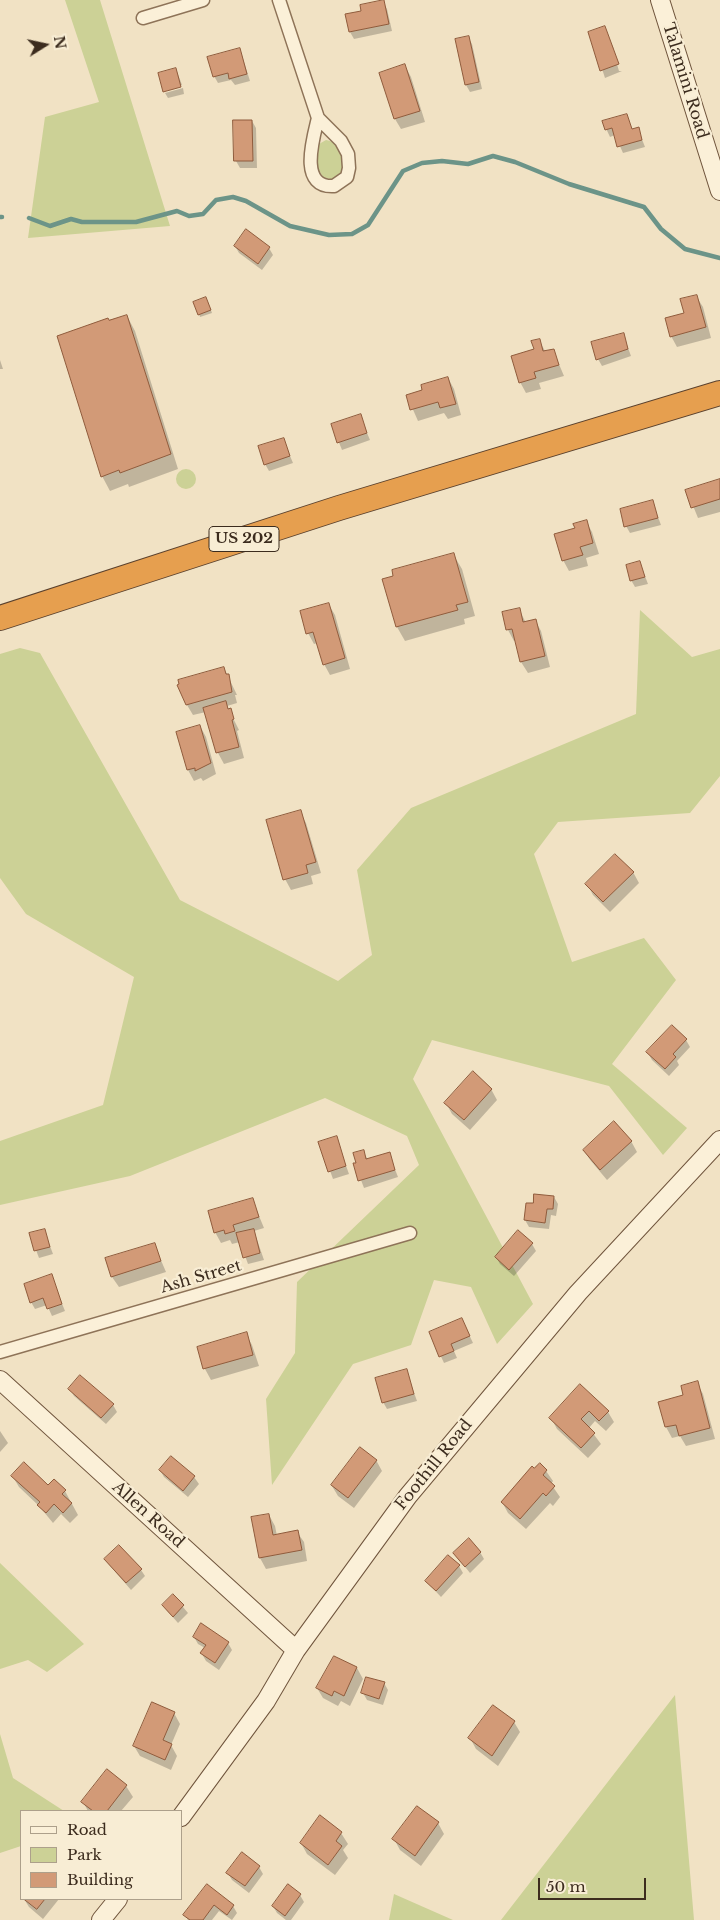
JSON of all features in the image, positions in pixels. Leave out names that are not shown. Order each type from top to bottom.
[{"type":"highway","name":"US 202","points":[[0,618],[348,505],[720,393]]},
{"type":"street","points":[[143,18],[203,0]]},
{"type":"street","points":[[279,0],[318,118],[341,141],[348,154],[349,168],[347,177],[334,186],[320,183],[315,179],[311,170],[312,143],[318,118]]},
{"type":"street","name":"Talamini Road","points":[[660,0],[720,191]]},
{"type":"street","name":"Foothill Road","points":[[182,1816],[266,1700],[296,1650],[408,1496],[578,1293],[720,1140]]},
{"type":"street","name":"Ash Street","points":[[0,1352],[410,1233]]},
{"type":"street","name":"Allen Road","points":[[0,1380],[296,1650]]},
{"type":"street","points":[[101,1920],[117,1900]]},
{"type":"green space","points":[[65,0],[100,0],[170,226],[28,238],[45,117],[99,102]]},
{"type":"green space","points":[[326,140],[337,146],[343,157],[342,170],[334,180],[323,177],[317,167],[319,144]]},
{"type":"green space","points":[[186,469],[193,472],[196,479],[193,486],[186,489],[179,486],[176,479],[179,472]]},
{"type":"green space","points":[[640,610],[692,657],[720,649],[720,776],[690,813],[558,822],[534,854],[572,962],[644,938],[676,980],[612,1064],[687,1128],[663,1155],[609,1086],[432,1040],[413,1079],[533,1304],[497,1344],[471,1287],[434,1280],[411,1345],[353,1364],[272,1485],[266,1399],[295,1353],[297,1282],[419,1165],[407,1136],[325,1098],[130,1176],[0,1205],[0,1141],[103,1105],[134,977],[26,914],[0,878],[0,654],[20,648],[40,653],[180,900],[338,981],[372,955],[357,870],[411,808],[636,714]]},
{"type":"green space","points":[[0,1563],[84,1644],[47,1672],[28,1660],[0,1669]]},
{"type":"green space","points":[[675,1695],[694,1920],[501,1920]]},
{"type":"green space","points":[[0,1734],[13,1778],[62,1810],[20,1810],[20,1846],[0,1853]]},
{"type":"green space","points":[[394,1894],[453,1920],[389,1920]]},
{"type":"building","points":[[384,0],[389,24],[349,32],[345,14],[361,11],[360,5]]},
{"type":"building","points":[[605,26],[619,64],[600,71],[588,32]]},
{"type":"building","points":[[469,36],[479,82],[465,85],[455,39]]},
{"type":"building","points":[[240,48],[247,74],[229,79],[228,73],[213,77],[207,57]]},
{"type":"building","points":[[405,64],[420,111],[394,119],[379,73]]},
{"type":"building","points":[[176,68],[181,87],[163,92],[158,73]]},
{"type":"building","points":[[627,114],[632,129],[639,127],[642,140],[617,147],[612,128],[605,130],[602,121]]},
{"type":"building","points":[[233,120],[252,120],[253,161],[234,161]]},
{"type":"building","points":[[246,229],[270,247],[258,264],[234,246]]},
{"type":"building","points":[[697,295],[706,327],[670,337],[665,318],[684,313],[680,299]]},
{"type":"building","points":[[206,297],[211,310],[198,315],[193,302]]},
{"type":"building","points":[[127,315],[171,454],[120,473],[119,470],[101,477],[57,336],[108,318],[109,320]]},
{"type":"building","points":[[624,333],[628,349],[596,360],[591,342]]},
{"type":"building","points":[[540,339],[543,351],[554,349],[559,365],[534,372],[536,378],[519,383],[511,356],[534,349],[531,341]]},
{"type":"building","points":[[448,377],[456,404],[440,408],[438,402],[410,410],[406,395],[422,390],[421,385]]},
{"type":"building","points":[[361,414],[367,433],[337,443],[331,424]]},
{"type":"building","points":[[284,438],[290,456],[264,465],[258,446]]},
{"type":"building","points":[[720,479],[720,499],[691,508],[685,490]]},
{"type":"building","points":[[653,500],[658,518],[624,527],[620,509]]},
{"type":"building","points":[[587,520],[593,543],[580,547],[583,555],[562,561],[554,534],[575,528],[573,524]]},
{"type":"building","points":[[454,553],[468,602],[456,605],[458,610],[396,627],[382,579],[393,576],[392,570]]},
{"type":"building","points":[[640,561],[645,577],[630,581],[626,565]]},
{"type":"building","points":[[329,603],[345,658],[323,665],[313,632],[306,634],[300,611]]},
{"type":"building","points":[[520,608],[523,622],[536,619],[545,656],[520,662],[512,629],[506,630],[502,612]]},
{"type":"building","points":[[224,667],[226,674],[229,674],[232,692],[186,705],[177,685],[179,684],[178,680]]},
{"type":"building","points":[[226,701],[228,709],[231,708],[239,747],[216,753],[203,708]]},
{"type":"building","points":[[200,725],[211,763],[195,771],[195,768],[187,770],[176,732]]},
{"type":"building","points":[[301,810],[316,862],[306,865],[308,873],[283,880],[266,820]]},
{"type":"building","points":[[615,854],[634,872],[603,902],[585,884]]},
{"type":"building","points":[[672,1025],[687,1039],[673,1054],[676,1057],[665,1069],[646,1052]]},
{"type":"building","points":[[473,1071],[492,1089],[464,1120],[444,1103]]},
{"type":"building","points":[[614,1121],[632,1141],[600,1170],[583,1150]]},
{"type":"building","points":[[337,1136],[346,1166],[328,1172],[318,1142]]},
{"type":"building","points":[[364,1150],[366,1159],[390,1152],[395,1170],[358,1181],[353,1163],[356,1163],[353,1153]]},
{"type":"building","points":[[534,1194],[554,1196],[553,1209],[547,1209],[545,1223],[524,1220],[526,1203],[533,1203]]},
{"type":"building","points":[[253,1198],[259,1217],[233,1225],[235,1231],[225,1234],[224,1230],[214,1233],[208,1211]]},
{"type":"building","points":[[45,1229],[50,1247],[34,1251],[29,1233]]},
{"type":"building","points":[[254,1229],[260,1253],[243,1258],[236,1233]]},
{"type":"building","points":[[518,1230],[533,1243],[509,1270],[495,1257]]},
{"type":"building","points":[[155,1243],[161,1261],[111,1277],[105,1258]]},
{"type":"building","points":[[52,1274],[62,1304],[47,1309],[43,1298],[30,1303],[24,1284]]},
{"type":"building","points":[[462,1318],[470,1336],[451,1344],[454,1351],[439,1357],[429,1332]]},
{"type":"building","points":[[247,1332],[253,1355],[203,1369],[197,1347]]},
{"type":"building","points":[[407,1369],[414,1394],[382,1403],[375,1378]]},
{"type":"building","points":[[80,1375],[114,1404],[101,1418],[68,1389]]},
{"type":"building","points":[[698,1381],[710,1428],[679,1436],[676,1425],[665,1427],[658,1402],[683,1395],[681,1386]]},
{"type":"building","points":[[580,1384],[609,1411],[599,1421],[589,1411],[581,1419],[595,1433],[581,1448],[549,1418]]},
{"type":"building","points":[[360,1447],[377,1460],[348,1498],[331,1485]]},
{"type":"building","points":[[171,1456],[195,1476],[183,1491],[159,1470]]},
{"type":"building","points":[[24,1462],[48,1485],[54,1479],[66,1490],[62,1494],[72,1503],[63,1513],[54,1504],[46,1513],[37,1505],[40,1502],[11,1476]]},
{"type":"building","points":[[540,1463],[547,1470],[543,1475],[555,1486],[546,1496],[543,1493],[520,1519],[501,1502],[532,1466],[534,1468]]},
{"type":"building","points":[[269,1514],[273,1535],[298,1530],[302,1550],[259,1558],[251,1517]]},
{"type":"building","points":[[469,1538],[481,1552],[465,1567],[453,1553]]},
{"type":"building","points":[[119,1545],[142,1569],[126,1583],[104,1559]]},
{"type":"building","points":[[448,1555],[460,1565],[436,1591],[425,1581]]},
{"type":"building","points":[[173,1594],[184,1605],[173,1617],[162,1605]]},
{"type":"building","points":[[201,1623],[229,1642],[215,1663],[200,1653],[206,1645],[193,1637]]},
{"type":"building","points":[[334,1656],[357,1667],[344,1696],[334,1691],[332,1696],[316,1688]]},
{"type":"building","points":[[366,1677],[385,1682],[379,1699],[361,1693]]},
{"type":"building","points":[[152,1702],[175,1712],[163,1740],[172,1744],[165,1760],[133,1746]]},
{"type":"building","points":[[493,1705],[515,1721],[492,1756],[468,1738]]},
{"type":"building","points":[[107,1769],[127,1785],[108,1810],[92,1810],[81,1802]]},
{"type":"building","points":[[417,1806],[439,1822],[415,1856],[392,1839]]},
{"type":"building","points":[[320,1815],[342,1832],[336,1841],[342,1846],[328,1865],[300,1843]]},
{"type":"building","points":[[242,1852],[260,1866],[245,1886],[226,1873]]},
{"type":"building","points":[[207,1884],[234,1905],[227,1915],[214,1905],[203,1920],[190,1920],[183,1915]]},
{"type":"building","points":[[288,1884],[301,1894],[285,1916],[272,1906]]},
{"type":"building","points":[[25,1900],[44,1900],[37,1909]]},
{"type":"waterway","points":[[29,218],[50,226],[71,219],[82,222],[136,222],[177,211],[189,216],[203,214],[216,200],[233,197],[246,201],[290,226],[329,235],[352,234],[368,225],[403,171],[422,163],[442,161],[468,164],[493,156],[515,162],[569,184],[644,207],[661,229],[685,249],[720,258]]}]
